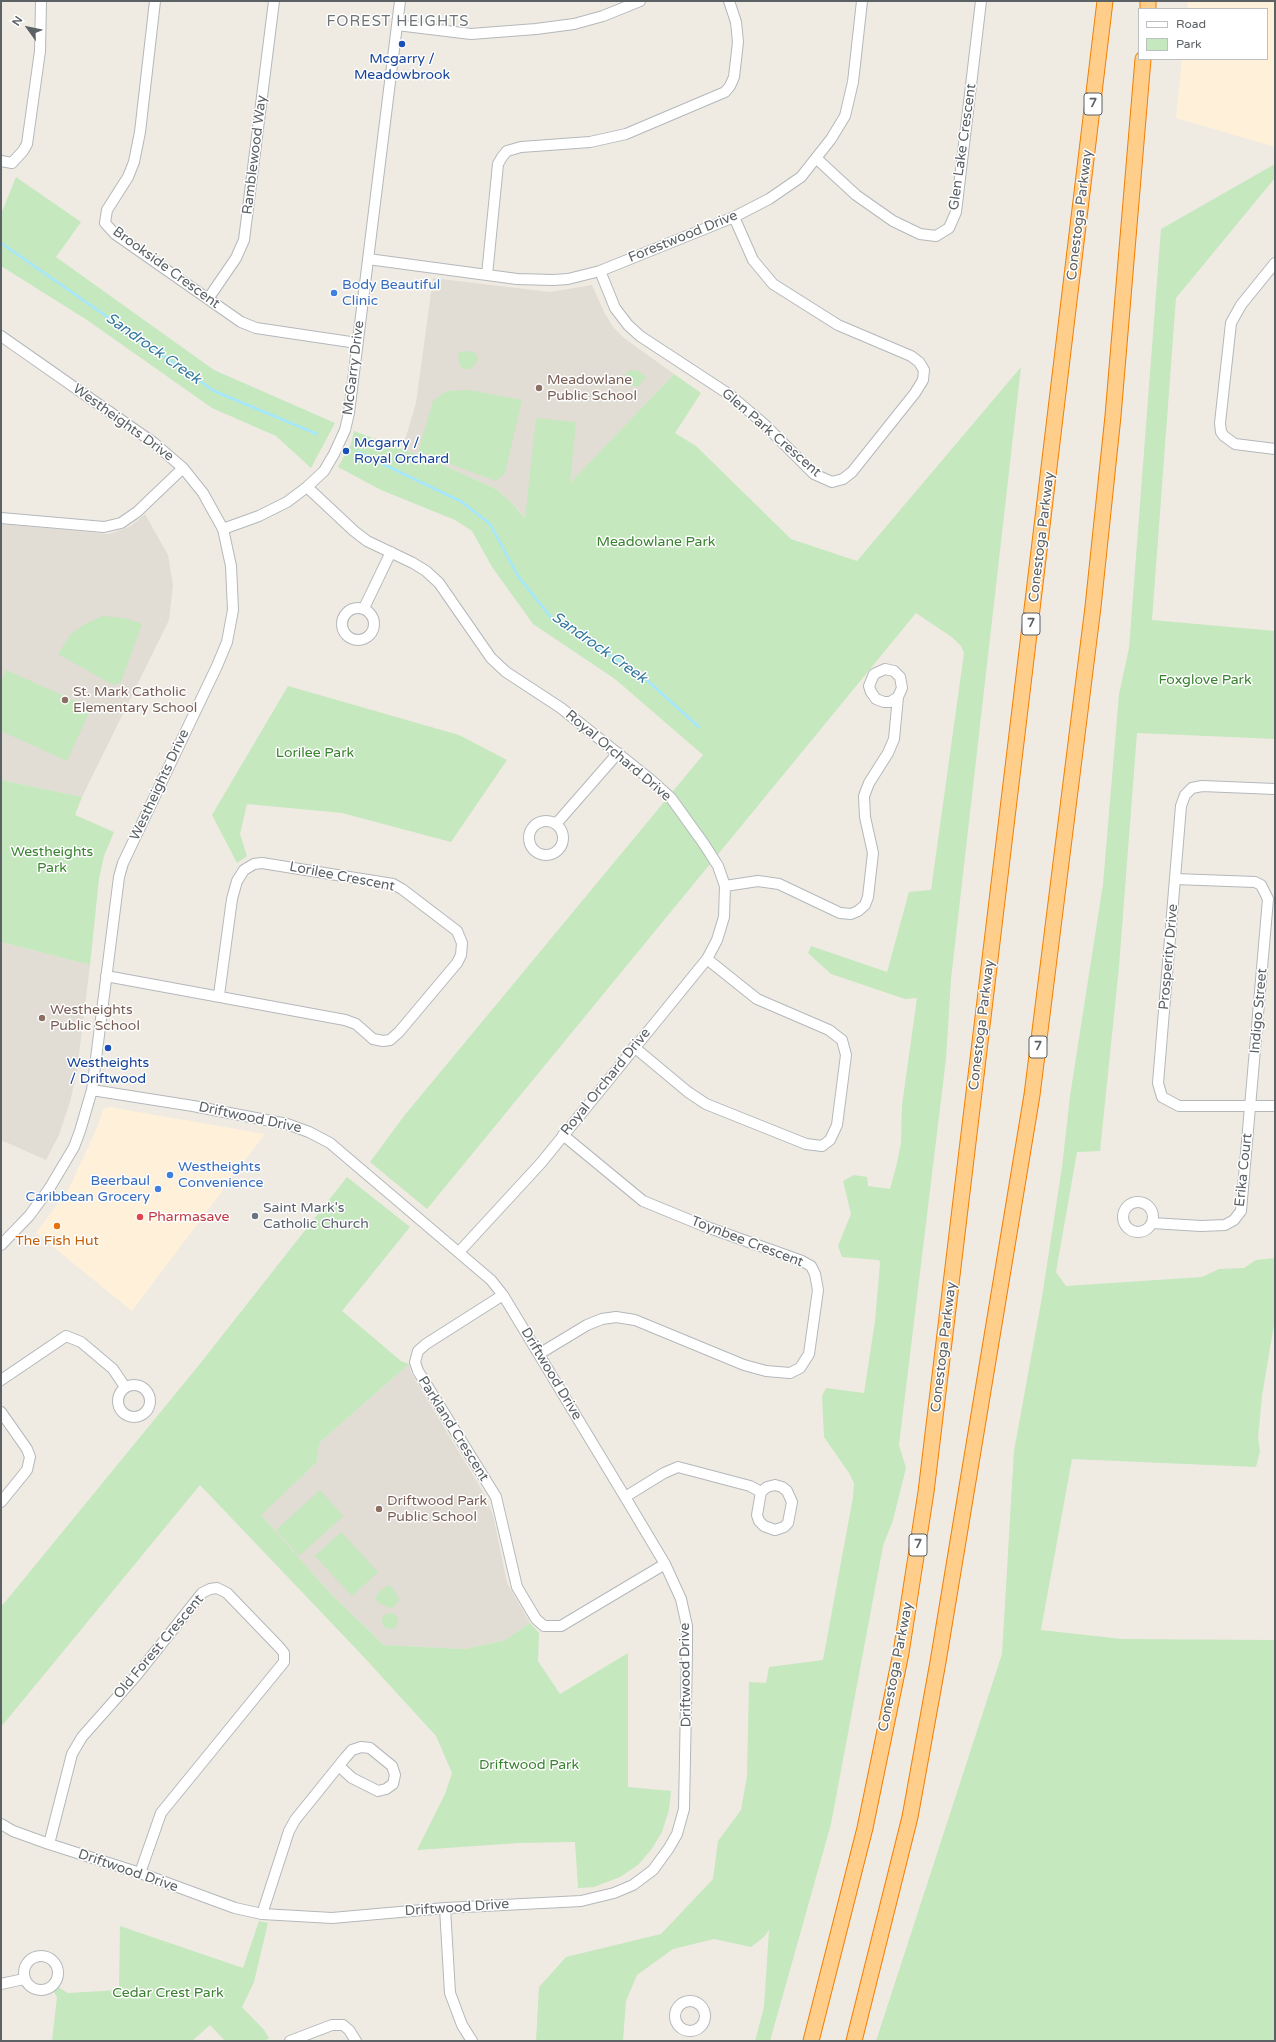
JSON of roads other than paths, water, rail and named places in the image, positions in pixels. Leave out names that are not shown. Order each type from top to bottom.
[{"type":"highway","name":"Conestoga Parkway","points":[[811,2041],[866,1820],[901,1653],[926,1492],[1105,1]]},
{"type":"highway","name":"7","points":[[854,2041],[911,1809],[938,1662],[1032,1095],[1093,607],[1112,423],[1143,60]]},
{"type":"street","points":[[1,161],[12,163],[27,144],[40,51],[40,1]]},
{"type":"street","name":"Brookside Crescent","points":[[155,1],[140,132],[134,162],[128,177],[107,210],[105,223],[115,234],[241,322],[256,328],[357,343]]},
{"type":"street","name":"Ramblewood Way","points":[[208,300],[236,258],[244,240],[274,1]]},
{"type":"street","name":"McGarry Drive","points":[[223,529],[259,516],[287,502],[307,487],[324,471],[345,430],[400,1]]},
{"type":"street","points":[[397,25],[471,34],[536,29],[574,24],[603,16],[640,1]]},
{"type":"street","points":[[487,275],[498,164],[507,151],[520,147],[590,142],[626,134],[725,92],[730,86],[734,77],[738,42],[736,22],[729,1]]},
{"type":"street","name":"Forestwood Drive","points":[[368,259],[487,275],[553,280],[568,279],[600,271],[734,217],[768,199],[801,177],[831,140],[844,116],[853,82],[862,1]]},
{"type":"street","name":"Glen Lake Crescent","points":[[817,159],[856,195],[893,221],[920,234],[936,236],[949,228],[956,212],[981,1]]},
{"type":"street","name":"Glen Park Crescent","points":[[600,271],[615,308],[628,325],[640,336],[730,394],[764,424],[814,474],[832,482],[843,479],[852,472],[915,393],[923,380],[924,370],[919,362],[911,356],[838,325],[773,284],[753,260],[734,217]]},
{"type":"street","points":[[1275,263],[1233,316],[1229,331],[1220,423],[1221,432],[1235,444],[1275,449]]},
{"type":"street","name":"Westheights Drive","points":[[1,336],[154,443],[183,468],[203,493],[223,529],[232,574],[233,610],[227,642],[123,863],[106,976],[92,1090],[80,1132],[74,1147],[49,1189],[29,1216],[2,1242]]},
{"type":"street","points":[[1,518],[104,527],[121,522],[137,512],[183,468]]},
{"type":"street","name":"Royal Orchard Drive","points":[[307,487],[354,532],[367,541],[426,571],[439,583],[491,658],[501,667],[561,708],[618,753],[671,798],[718,866],[725,886],[724,917],[718,940],[707,959],[541,1163],[459,1252]]},
{"type":"street","points":[[364,608],[391,552]]},
{"type":"street","points":[[725,886],[758,881],[779,884],[840,913],[850,914],[858,911],[865,905],[868,897],[874,853],[865,817],[864,796],[869,783],[888,753],[894,739],[898,697]]},
{"type":"street","points":[[556,824],[618,753]]},
{"type":"street","name":"Prosperity Drive","points":[[1275,789],[1202,786],[1192,788],[1185,795],[1181,806],[1159,1089],[1162,1098],[1179,1106],[1275,1106]]},
{"type":"street","name":"Lorilee Crescent","points":[[106,976],[219,995],[351,1021],[373,1038],[383,1041],[390,1040],[399,1032],[457,963],[461,955],[462,943],[457,931],[394,884],[262,863],[254,864],[244,870],[237,882],[232,899],[219,995]]},
{"type":"street","name":"Indigo Street","points":[[1175,879],[1255,882],[1261,885],[1268,899],[1250,1106]]},
{"type":"street","points":[[634,1047],[688,1092],[706,1104],[806,1144],[822,1146],[830,1140],[837,1125],[846,1056],[842,1040],[828,1030],[757,1000],[707,959]]},
{"type":"street","name":"Driftwood Drive","points":[[1,1824],[13,1831],[140,1873],[228,1906],[262,1914],[332,1918],[445,1908],[581,1901],[614,1893],[633,1885],[653,1870],[669,1848],[682,1818],[686,1797],[688,1652],[684,1611],[673,1580],[665,1564],[539,1354],[503,1296],[491,1280],[330,1144],[309,1132],[287,1124],[193,1106],[92,1090]]},
{"type":"street","name":"Erika Court","points":[[1152,1223],[1216,1226],[1230,1223],[1238,1216],[1242,1202],[1250,1106]]},
{"type":"street","name":"Toynbee Crescent","points":[[539,1354],[587,1325],[602,1319],[616,1318],[635,1320],[744,1364],[766,1371],[790,1373],[800,1368],[809,1354],[818,1290],[815,1274],[811,1266],[802,1261],[704,1226],[643,1201],[563,1135]]},
{"type":"street","name":"Parkland Crescent","points":[[503,1296],[426,1344],[418,1351],[415,1362],[418,1371],[496,1497],[517,1587],[536,1619],[544,1626],[561,1626],[665,1564]]},
{"type":"street","points":[[1,1380],[66,1336],[81,1342],[114,1369],[125,1387]]},
{"type":"street","points":[[1,1412],[27,1449],[30,1457],[27,1470],[1,1502]]},
{"type":"street","points":[[625,1497],[664,1473],[678,1467],[750,1486],[761,1492]]},
{"type":"street","points":[[775,1485],[782,1487],[791,1496],[792,1509],[788,1523],[779,1530],[769,1529],[759,1521],[757,1515],[761,1492],[767,1487],[775,1485]]},
{"type":"street","name":"Old Forest Crescent","points":[[49,1844],[72,1754],[82,1737],[136,1676],[202,1593],[210,1589],[217,1588],[227,1593],[280,1648],[284,1654],[284,1662],[161,1813],[140,1873]]},
{"type":"street","points":[[262,1914],[289,1831],[295,1820],[352,1750],[370,1748],[392,1766],[395,1775],[393,1784],[386,1789],[378,1791],[352,1778],[339,1766]]},
{"type":"street","points":[[445,1908],[450,1993],[462,2025],[472,2041]]},
{"type":"street","points":[[1,1984],[24,1980]]},
{"type":"street","points":[[290,2041],[332,2025],[342,2025],[352,2034],[356,2041]]},
{"type":"waterway","name":"Sandrock Creek","points":[[1,243],[214,391],[317,434]]},
{"type":"waterway","name":"Sandrock Creek","points":[[358,452],[462,502],[490,524],[518,576],[553,620],[639,673],[699,727]]},
{"type":"place","name":"Mcgarry / Meadowbrook","points":[[402,44]]},
{"type":"place","name":"Body Beautiful Clinic","points":[[334,293]]},
{"type":"place","name":"Meadowlane Public School","points":[[539,388]]},
{"type":"place","name":"Mcgarry / Royal Orchard","points":[[346,451]]},
{"type":"place","name":"St. Mark Catholic Elementary School","points":[[65,700]]},
{"type":"place","name":"Westheights Public School","points":[[42,1018]]},
{"type":"place","name":"Westheights / Driftwood","points":[[108,1048]]},
{"type":"place","name":"Westheights Convenience","points":[[170,1175]]},
{"type":"place","name":"Beerbaul Caribbean Grocery","points":[[158,1189]]},
{"type":"place","name":"Saint Mark's Catholic Church","points":[[255,1216]]},
{"type":"place","name":"Pharmasave","points":[[140,1217]]},
{"type":"place","name":"The Fish Hut","points":[[57,1226]]},
{"type":"place","name":"Driftwood Park Public School","points":[[379,1509]]},
{"type":"district","name":"FOREST HEIGHTS","points":[[398,22]]},
{"type":"park label","name":"Meadowlane Park","points":[[656,542]]},
{"type":"park label","name":"Foxglove Park","points":[[1205,680]]},
{"type":"park label","name":"Lorilee Park","points":[[315,753]]},
{"type":"park label","name":"Westheights Park","points":[[52,860]]},
{"type":"park label","name":"Driftwood Park","points":[[529,1765]]},
{"type":"park label","name":"Cedar Crest Park","points":[[168,1993]]}]
